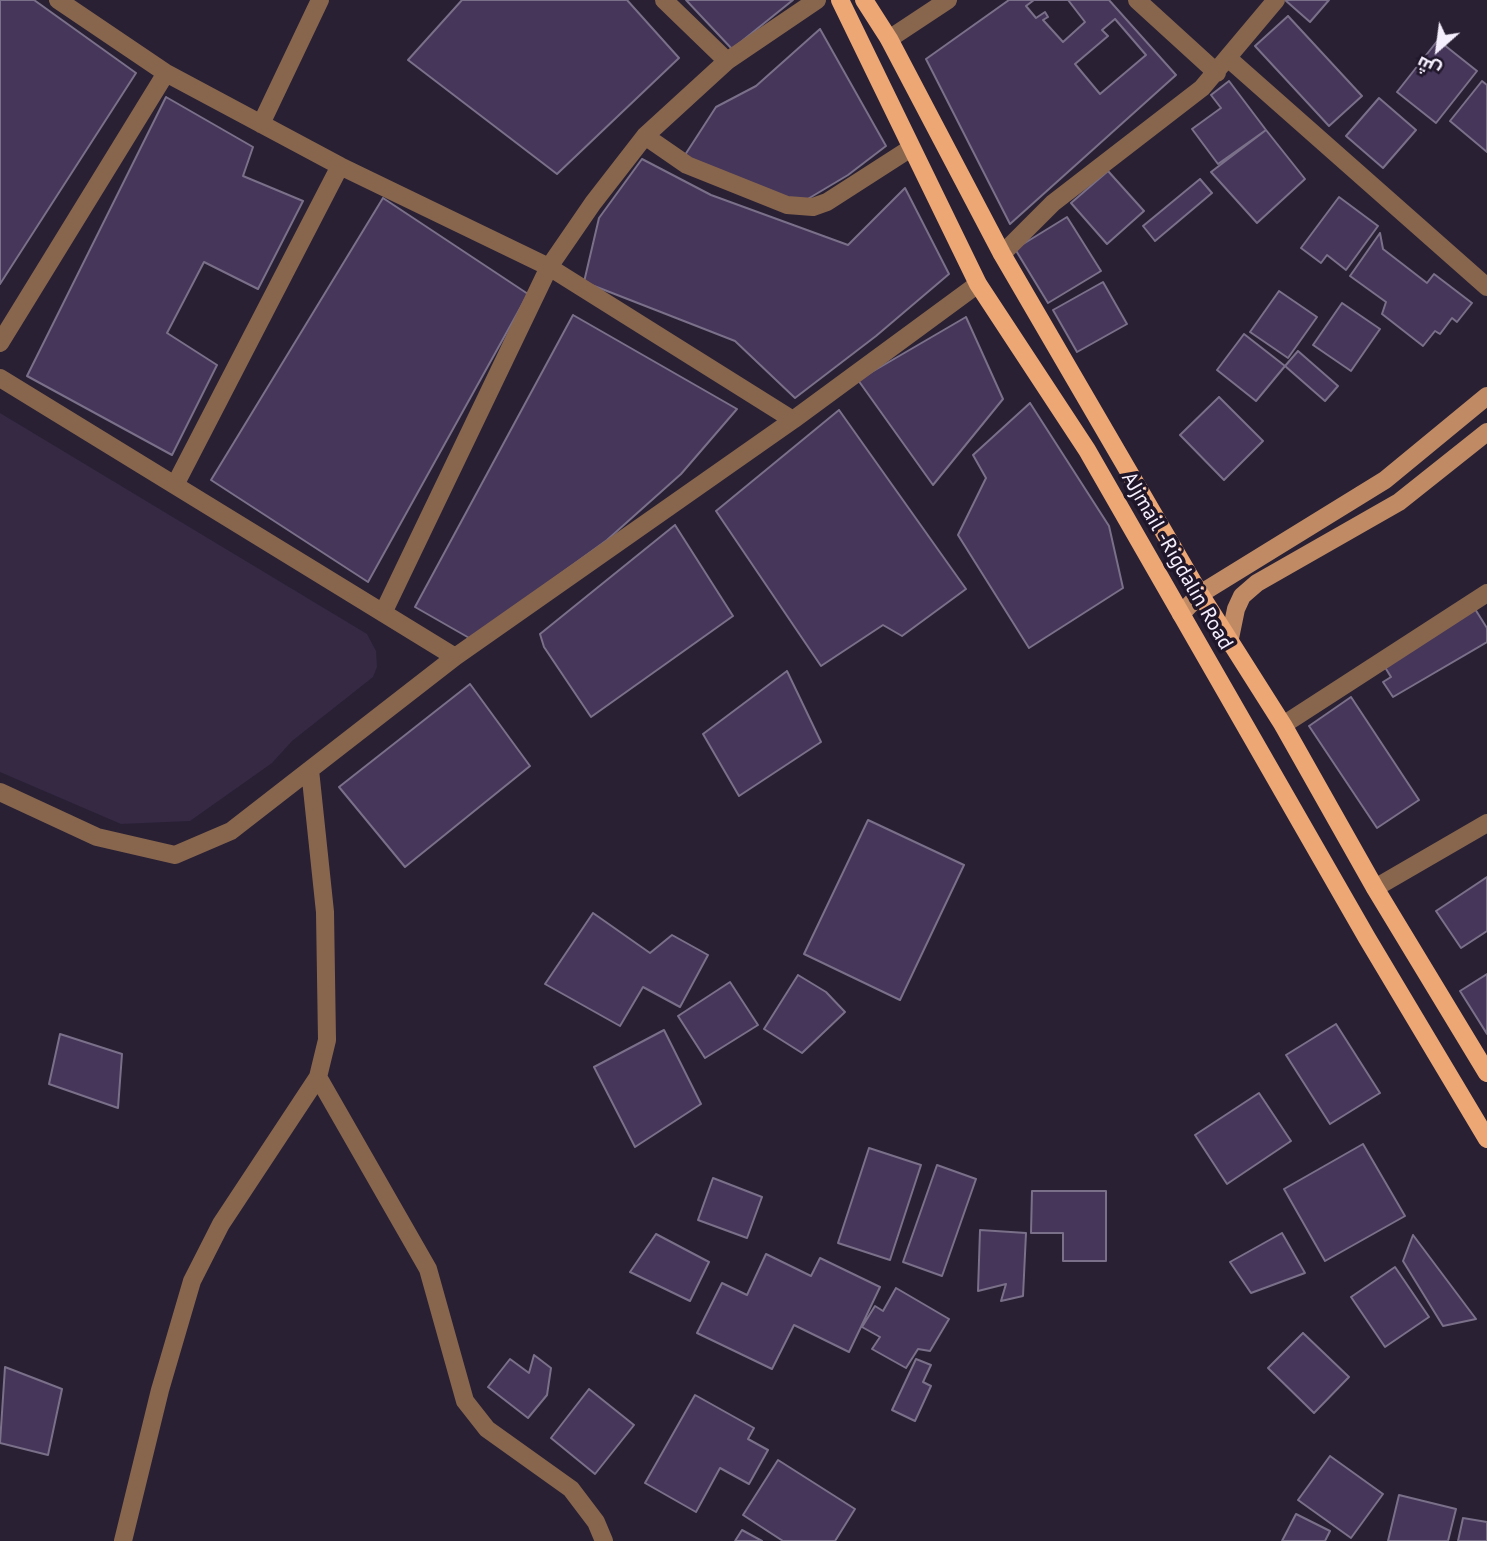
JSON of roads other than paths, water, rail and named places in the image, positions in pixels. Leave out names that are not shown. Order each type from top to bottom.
[{"type":"main road","name":"AJjmail -Rigdalin Road","points":[[840,0],[978,284],[1087,450],[1487,1139]]},
{"type":"main road","name":"AJjmail -Rigdalin Road","points":[[864,0],[889,39],[1002,254],[1089,398],[1229,643],[1283,725],[1375,888],[1487,1073]]},
{"type":"street","points":[[58,0],[166,73],[340,166],[549,267],[793,420]]},
{"type":"street","points":[[261,124],[320,0]]},
{"type":"street","points":[[664,0],[727,61]]},
{"type":"street","points":[[383,613],[549,267],[593,203],[645,136],[727,61],[817,0]]},
{"type":"street","points":[[889,39],[948,0]]},
{"type":"street","points":[[1137,0],[1217,73]]},
{"type":"street","points":[[1002,254],[1053,203],[1202,88],[1276,0]]},
{"type":"street","points":[[1229,59],[1487,287]]},
{"type":"street","points":[[0,343],[166,73]]},
{"type":"street","points":[[645,136],[687,165],[787,205],[813,206],[827,202],[911,148]]},
{"type":"street","points":[[175,485],[340,166]]},
{"type":"street","points":[[0,792],[97,837],[175,855],[231,831],[455,657],[793,420],[978,284]]},
{"type":"street","points":[[0,378],[455,657]]},
{"type":"street","points":[[1181,614],[1200,594],[1385,480],[1487,396]]},
{"type":"street","points":[[1229,643],[1236,609],[1242,596],[1257,583],[1399,502],[1487,432]]},
{"type":"street","points":[[1283,725],[1487,593]]},
{"type":"street","points":[[123,1541],[160,1390],[192,1281],[221,1224],[318,1077],[327,1041],[325,912],[310,770]]},
{"type":"street","points":[[1375,888],[1487,823]]},
{"type":"street","points":[[318,1077],[428,1269],[465,1401],[487,1429],[571,1489],[596,1522],[604,1541]]}]
